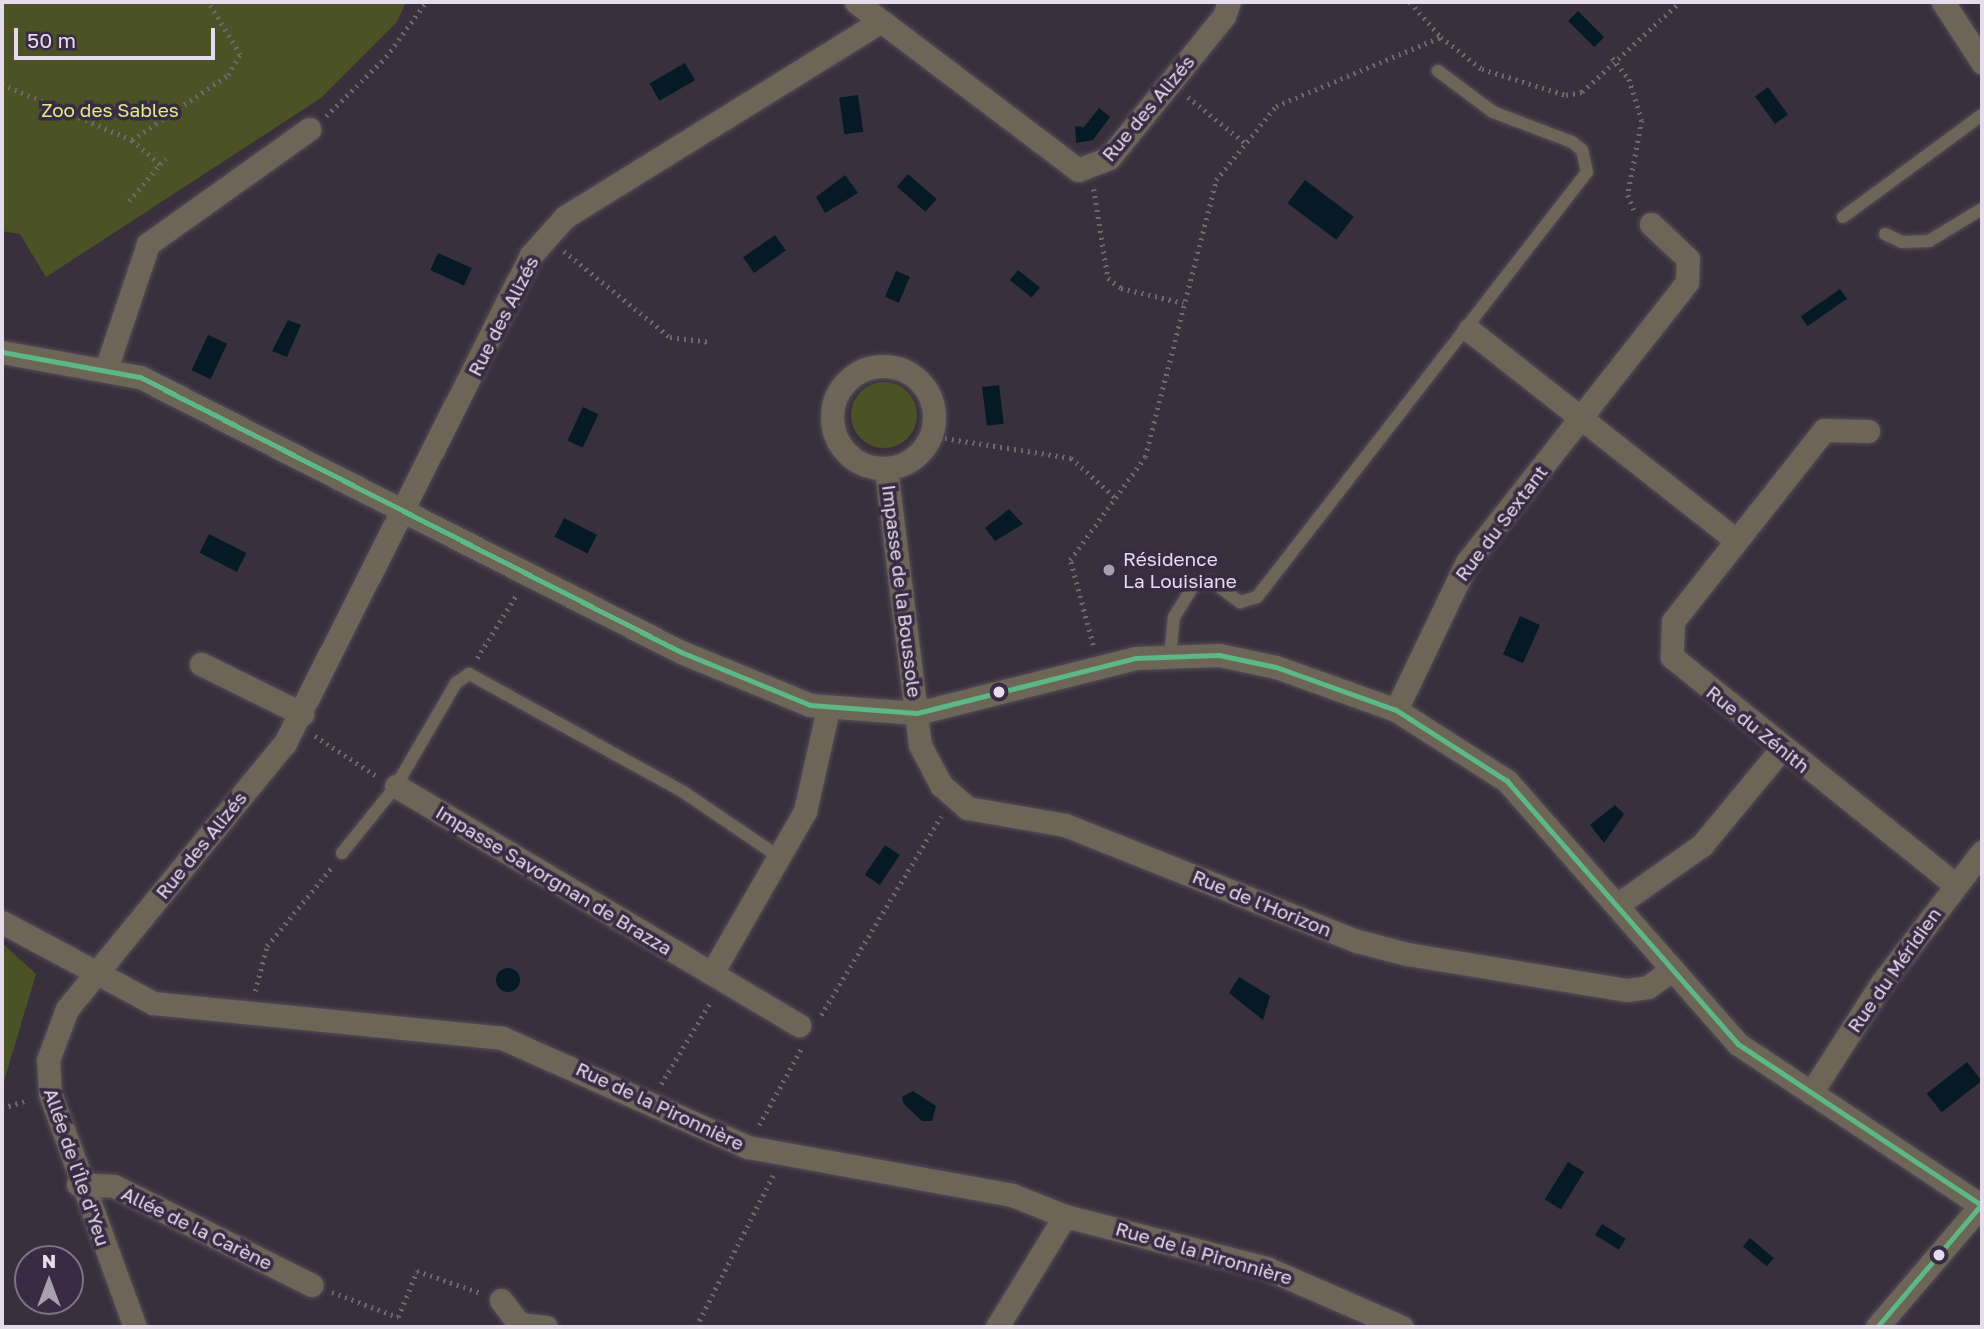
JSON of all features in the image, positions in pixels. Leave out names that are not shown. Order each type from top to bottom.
[{"type":"street","name":"Rue des Alizés","points":[[856,2],[1064,165],[1092,169],[1108,158],[1170,83],[1224,16],[1228,2]]},
{"type":"street","points":[[1943,2],[1982,62]]},
{"type":"street","name":"Rue des Alizés","points":[[96,973],[299,719],[407,511],[531,255],[565,217],[880,22]]},
{"type":"street","points":[[106,369],[148,244],[309,129]]},
{"type":"street","name":"Rue du Sextant","points":[[1396,710],[1467,562],[1686,282],[1688,259],[1651,224]]},
{"type":"street","points":[[1469,330],[1735,539]]},
{"type":"street","points":[[2,352],[106,369],[182,396],[756,687],[828,709],[917,713],[1099,666],[1170,655],[1219,655],[1276,667],[1396,710],[1507,780],[1617,905],[1670,971],[1738,1044],[1982,1205],[1877,1327]]},
{"type":"street","name":"Impasse de la Boussole","points":[[891,366],[910,373],[932,400],[931,436],[910,461],[886,469],[851,459],[831,427],[832,404],[856,373],[891,366]]},
{"type":"street","name":"Rue du Zénith","points":[[1868,431],[1824,430],[1735,539],[1673,621],[1672,657],[1781,749],[1956,885]]},
{"type":"street","name":"Impasse de la Boussole","points":[[886,469],[917,713]]},
{"type":"street","points":[[201,664],[299,719]]},
{"type":"street","points":[[719,977],[812,788],[828,709]]},
{"type":"street","name":"Rue de l'Horizon","points":[[917,713],[928,767],[955,799],[984,814],[1065,825],[1357,941],[1407,954],[1627,990],[1648,986],[1670,971]]},
{"type":"street","points":[[1617,905],[1702,845],[1781,749]]},
{"type":"street","name":"Impasse Savorgnan de Brazza","points":[[396,786],[807,1029]]},
{"type":"street","name":"Rue du Méridien","points":[[1811,1093],[1881,984],[1982,852]]},
{"type":"street","name":"Rue de la Pironnière","points":[[2,922],[153,1003],[253,1016],[502,1038],[748,1147],[781,1150],[1012,1195],[1065,1216],[1266,1268],[1402,1327]]},
{"type":"street","name":"Allée de l'Île d'Yeu","points":[[96,973],[67,1009],[48,1060],[50,1094],[78,1184],[135,1327]]},
{"type":"street","name":"Allée de la Carène","points":[[78,1184],[114,1186],[312,1285]]},
{"type":"street","points":[[997,1327],[1065,1216]]},
{"type":"street","points":[[501,1300],[519,1324],[546,1327]]},
{"type":"lane","points":[[1170,655],[1174,617],[1195,584],[1213,582],[1240,602],[1257,597],[1469,330],[1587,172],[1588,161],[1572,142],[1493,112],[1438,71]]},
{"type":"lane","points":[[1843,217],[1982,115]]},
{"type":"lane","points":[[1885,234],[1902,242],[1928,241],[1982,209]]},
{"type":"lane","points":[[342,853],[396,786],[456,683],[469,674],[682,791],[779,857]]},
{"type":"path","points":[[132,140],[228,75],[240,55],[208,2]]},
{"type":"path","points":[[309,129],[386,57],[426,2]]},
{"type":"path","points":[[1410,2],[1441,37],[1482,69],[1566,94],[1582,92],[1612,58],[1679,2]]},
{"type":"path","points":[[1099,666],[1070,560],[1115,497],[1151,439],[1211,191],[1245,143],[1286,101],[1441,37]]},
{"type":"path","points":[[1612,58],[1629,79],[1643,120],[1628,200],[1651,224]]},
{"type":"path","points":[[1170,83],[1245,143]]},
{"type":"path","points":[[2,84],[132,140],[160,164]]},
{"type":"path","points":[[129,201],[166,158]]},
{"type":"path","points":[[1092,169],[1108,278],[1121,288],[1183,303]]},
{"type":"path","points":[[547,236],[670,337],[710,342]]},
{"type":"path","points":[[931,436],[1071,458],[1115,497]]},
{"type":"path","points":[[469,674],[529,574]]},
{"type":"path","points":[[299,719],[396,786]]},
{"type":"path","points":[[748,1147],[807,1029],[955,799]]},
{"type":"path","points":[[253,1016],[257,965],[267,946],[342,853]]},
{"type":"path","points":[[650,1102],[719,977]]},
{"type":"path","points":[[696,1327],[768,1192],[781,1150]]},
{"type":"path","points":[[312,1285],[397,1317],[417,1271],[501,1300]]},
{"type":"green space","name":"Zoo des Sables","points":[[2,2],[406,2],[397,22],[321,98],[46,277],[20,234],[2,231]]},
{"type":"green space","points":[[877,382],[891,382],[903,387],[912,396],[917,415],[915,428],[908,439],[891,448],[877,448],[865,443],[856,434],[851,422],[851,408],[856,396],[865,387]]},
{"type":"green space","points":[[2,943],[36,974],[2,1088]]},
{"type":"water","points":[[1578,11],[1604,37],[1594,47],[1568,21]]},
{"type":"water","points":[[685,63],[695,80],[659,101],[649,84]]},
{"type":"water","points":[[1768,87],[1788,115],[1775,124],[1755,96]]},
{"type":"water","points":[[858,95],[863,132],[844,134],[839,98]]},
{"type":"water","points":[[1099,108],[1110,117],[1093,140],[1076,143],[1075,126],[1084,127]]},
{"type":"water","points":[[908,174],[937,199],[926,212],[897,187]]},
{"type":"water","points":[[845,175],[858,193],[825,213],[816,197]]},
{"type":"water","points":[[1305,180],[1354,217],[1336,240],[1288,203]]},
{"type":"water","points":[[775,235],[786,251],[754,273],[743,257]]},
{"type":"water","points":[[438,253],[472,268],[464,285],[430,270]]},
{"type":"water","points":[[1018,270],[1040,288],[1032,298],[1010,280]]},
{"type":"water","points":[[896,271],[910,277],[899,303],[885,297]]},
{"type":"water","points":[[1840,289],[1847,299],[1808,326],[1801,317]]},
{"type":"water","points":[[288,320],[301,325],[287,357],[272,351]]},
{"type":"water","points":[[208,335],[227,344],[211,379],[192,370]]},
{"type":"water","points":[[999,385],[1004,424],[987,426],[982,387]]},
{"type":"water","points":[[583,407],[598,414],[583,448],[567,441]]},
{"type":"water","points":[[1009,509],[1023,524],[995,541],[985,528]]},
{"type":"water","points":[[564,518],[597,535],[587,554],[554,537]]},
{"type":"water","points":[[209,534],[246,553],[237,572],[199,553]]},
{"type":"water","points":[[1520,616],[1540,625],[1523,663],[1503,654]]},
{"type":"water","points":[[1615,805],[1624,814],[1604,843],[1590,825]]},
{"type":"water","points":[[885,845],[900,855],[880,885],[865,875]]},
{"type":"water","points":[[508,968],[519,975],[520,980],[513,991],[508,992],[497,985],[496,980],[503,969]]},
{"type":"water","points":[[1239,977],[1270,996],[1263,1020],[1229,993]]},
{"type":"water","points":[[1967,1062],[1982,1081],[1942,1112],[1927,1093]]},
{"type":"water","points":[[913,1091],[936,1106],[932,1121],[922,1121],[904,1104],[902,1097]]},
{"type":"water","points":[[1568,1162],[1584,1172],[1561,1209],[1545,1199]]},
{"type":"water","points":[[1602,1224],[1626,1239],[1619,1250],[1595,1235]]},
{"type":"water","points":[[1750,1238],[1774,1258],[1767,1266],[1743,1246]]},
{"type":"transit line","points":[[2,352],[140,377],[681,652],[810,705],[917,713],[1136,658],[1219,655],[1276,667],[1396,710],[1507,781],[1738,1044],[1981,1205]]},
{"type":"transit line","points":[[1877,1327],[1981,1205]]},
{"type":"place","name":"Résidence La Louisiane","points":[[1109,570]]}]
